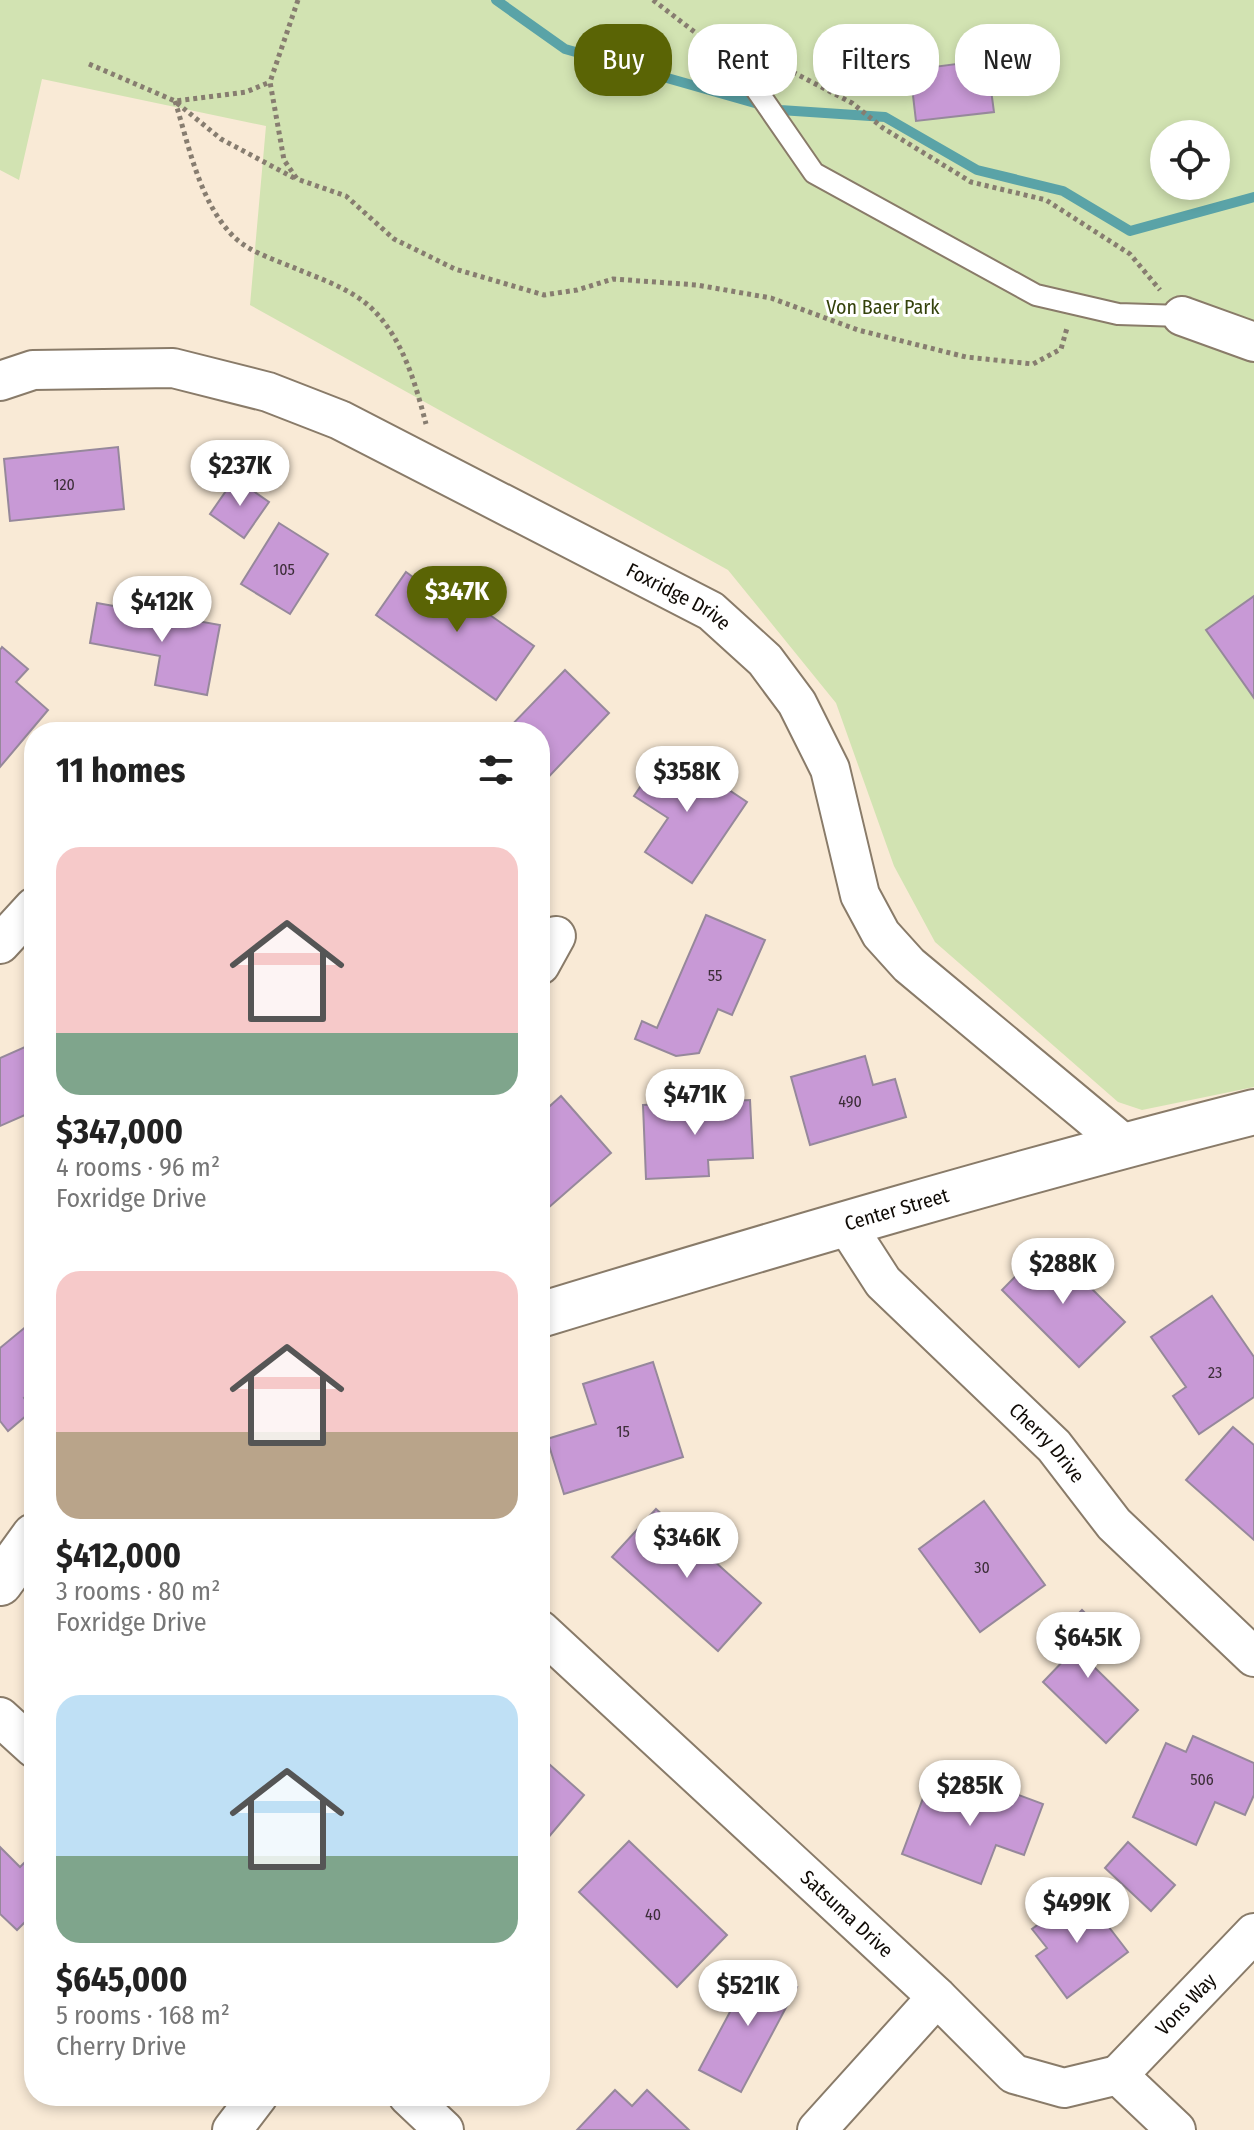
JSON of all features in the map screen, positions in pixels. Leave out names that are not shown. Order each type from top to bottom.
[{"type":"street","points":[[1182,316],[1254,342]]},
{"type":"street","name":"Foxridge Drive","points":[[0,381],[33,370],[173,368],[268,392],[340,420],[711,611],[765,660],[797,703],[830,769],[860,895],[881,934],[909,965],[1125,1145]]},
{"type":"street","points":[[0,944],[24,918]]},
{"type":"street","name":"Center Street","points":[[550,1312],[845,1223],[1254,1112]]},
{"type":"street","name":"Cherry Drive","points":[[845,1223],[883,1282],[1054,1446],[1114,1524],[1254,1657]]},
{"type":"street","points":[[0,1583],[24,1550]]},
{"type":"street","name":"Satsuma Drive","points":[[550,1639],[937,1997],[1014,2074],[1064,2088],[1118,2075]]},
{"type":"street","points":[[0,1717],[24,1739]]},
{"type":"street","name":"Vons Way","points":[[1118,2075],[1254,1933]]},
{"type":"street","points":[[817,2130],[937,1997]]},
{"type":"street","points":[[1118,2075],[1176,2130]]},
{"type":"street","points":[[232,2130],[250,2106]]},
{"type":"street","points":[[419,2106],[444,2130]]},
{"type":"lane","points":[[761,96],[814,173],[1036,295],[1118,314],[1182,316]]},
{"type":"path","points":[[297,179],[284,160],[270,82],[298,2]]},
{"type":"path","points":[[89,64],[175,101],[221,139],[297,179],[346,196],[394,239],[455,269],[544,295],[577,290],[613,279],[697,285],[771,298],[858,330],[966,357],[1033,364],[1061,349],[1068,325],[1054,299]]},
{"type":"path","points":[[175,101],[246,92],[270,82]]},
{"type":"path","points":[[175,101],[201,186],[232,235],[247,246],[335,284],[369,305],[400,346],[414,379],[438,470]]},
{"type":"path","points":[[852,103],[883,128],[971,182],[1046,200],[1130,254],[1182,316]]},
{"type":"green space","name":"Von Baer Park","points":[[0,0],[1254,0],[1254,1087],[1142,1110],[1118,1102],[935,942],[894,866],[836,703],[728,570],[250,305],[266,126],[42,79],[19,180],[0,170]]},
{"type":"building","points":[[955,64],[955,96],[992,96],[994,112],[916,121],[913,96],[939,96],[939,66]]},
{"type":"building","points":[[118,447],[124,509],[10,521],[4,459]]},
{"type":"building","points":[[235,478],[269,502],[244,538],[210,514]]},
{"type":"building","points":[[279,523],[328,554],[290,614],[241,584]]},
{"type":"building","points":[[406,572],[442,598],[450,587],[534,646],[496,700],[376,615]]},
{"type":"building","points":[[1254,596],[1254,698],[1206,630]]},
{"type":"building","points":[[97,603],[220,625],[207,695],[155,685],[160,656],[90,643]]},
{"type":"building","points":[[2,647],[28,669],[16,682],[48,710],[38,722],[24,722],[24,738],[0,767]]},
{"type":"building","points":[[565,670],[609,713],[550,775],[550,722],[515,722]]},
{"type":"building","points":[[666,748],[747,802],[692,883],[645,852],[668,818],[634,796]]},
{"type":"building","points":[[706,915],[765,940],[732,1015],[718,1009],[699,1053],[676,1056],[635,1039],[642,1021],[657,1028]]},
{"type":"building","points":[[24,1047],[24,1115],[0,1126],[0,1058]]},
{"type":"building","points":[[865,1056],[873,1085],[895,1079],[906,1117],[810,1145],[791,1077]]},
{"type":"building","points":[[561,1096],[611,1153],[550,1206],[550,1106]]},
{"type":"building","points":[[750,1100],[753,1158],[708,1160],[709,1176],[646,1179],[643,1105]]},
{"type":"building","points":[[1047,1244],[1125,1322],[1079,1367],[1002,1290]]},
{"type":"building","points":[[1212,1296],[1254,1357],[1254,1397],[1199,1434],[1173,1396],[1186,1387],[1151,1337]]},
{"type":"building","points":[[24,1328],[24,1418],[8,1431],[0,1421],[0,1348]]},
{"type":"building","points":[[653,1362],[683,1457],[564,1494],[550,1449],[550,1438],[596,1424],[583,1384]]},
{"type":"building","points":[[1233,1427],[1254,1445],[1254,1540],[1186,1480]]},
{"type":"building","points":[[984,1501],[1045,1585],[980,1632],[919,1549]]},
{"type":"building","points":[[656,1509],[761,1603],[718,1651],[612,1557]]},
{"type":"building","points":[[1082,1610],[1110,1638],[1088,1661],[1138,1710],[1106,1743],[1043,1682],[1068,1656],[1052,1641]]},
{"type":"building","points":[[1193,1736],[1254,1763],[1254,1795],[1245,1815],[1215,1802],[1196,1845],[1133,1817],[1166,1743],[1186,1752]]},
{"type":"building","points":[[550,1765],[584,1795],[550,1835]]},
{"type":"building","points":[[967,1776],[1043,1804],[1024,1855],[996,1845],[981,1884],[902,1854],[928,1785],[959,1796]]},
{"type":"building","points":[[629,1841],[727,1935],[677,1987],[579,1892]]},
{"type":"building","points":[[1128,1842],[1175,1885],[1151,1911],[1105,1868]]},
{"type":"building","points":[[0,1847],[20,1867],[24,1863],[24,1923],[17,1930],[0,1914]]},
{"type":"building","points":[[1082,1892],[1128,1952],[1067,1998],[1036,1956],[1047,1948],[1032,1929]]},
{"type":"building","points":[[755,1965],[797,1987],[741,2092],[699,2070]]},
{"type":"building","points":[[615,2090],[632,2106],[647,2090],[689,2130],[577,2130]]},
{"type":"waterway","points":[[496,0],[565,49],[780,110],[885,117],[977,170],[1063,191],[1130,231],[1254,197]]}]
